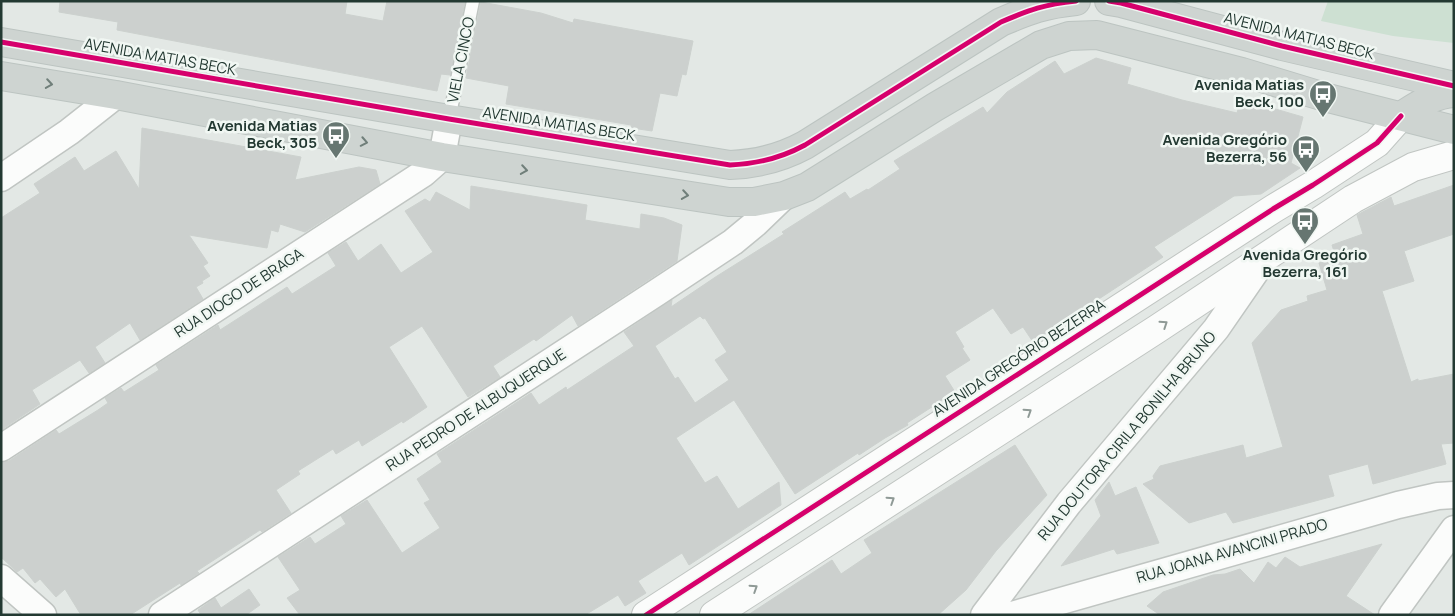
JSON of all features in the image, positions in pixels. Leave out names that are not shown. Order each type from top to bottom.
[{"type":"main road","name":"AVENIDA MATIAS BECK","points":[[1,42],[730,165],[751,164],[780,157],[806,145],[1001,22],[1029,9],[1048,4],[1076,1]]},
{"type":"main road","name":"AVENIDA MATIAS BECK","points":[[1109,1],[1282,46],[1454,86]]},
{"type":"main road","points":[[1,76],[116,94],[442,157],[729,202],[754,202],[784,196],[807,187],[935,107],[1041,45],[1068,36],[1098,35],[1242,72],[1328,98],[1454,130]]},
{"type":"main road","points":[[1401,116],[1425,101],[1448,93],[1454,93]]},
{"type":"street","points":[[1,178],[70,132],[116,94]]},
{"type":"street","name":"AVENIDA GREGÓRIO BEZERRA","points":[[646,615],[1353,159],[1377,143],[1401,116]]},
{"type":"street","points":[[442,157],[449,119]]},
{"type":"street","points":[[714,615],[1157,329],[1362,194],[1413,167],[1454,155]]},
{"type":"street","name":"RUA DIOGO DE BRAGA","points":[[1,448],[424,173],[442,157]]},
{"type":"street","name":"RUA PEDRO DE ALBUQUERQUE","points":[[162,615],[733,242],[784,196]]},
{"type":"street","name":"RUA DOUTORA CIRILA BONILHA BRUNO","points":[[984,615],[1069,503],[1216,329],[1267,256]]},
{"type":"street","name":"RUA JOANA AVANCINI PRADO","points":[[1012,615],[1100,588],[1398,504],[1454,494]]},
{"type":"street","points":[[1392,615],[1454,529]]},
{"type":"street","points":[[1,578],[43,615]]},
{"type":"street","points":[[1088,615],[1100,588]]},
{"type":"lane","name":"VIELA CINCO","points":[[449,119],[473,1]]},
{"type":"green space","points":[[1328,1],[1454,1],[1454,43],[1393,36],[1321,21]]},
{"type":"building","points":[[60,1],[347,1],[345,14],[383,21],[387,1],[465,1],[450,75],[441,74],[437,91],[117,30],[118,22],[59,12]]},
{"type":"building","points":[[481,2],[541,13],[573,23],[574,19],[693,41],[686,75],[682,74],[677,96],[660,93],[652,131],[632,128],[631,125],[506,104],[509,86],[466,78]]},
{"type":"building","points":[[1096,58],[1131,68],[1127,84],[1182,100],[1237,113],[1241,99],[1303,117],[1291,163],[1300,168],[1261,194],[1234,196],[1154,247],[1163,257],[1033,342],[1023,327],[1011,334],[993,308],[955,332],[970,360],[945,376],[955,392],[907,423],[908,425],[859,455],[858,453],[795,494],[734,400],[676,438],[705,483],[717,476],[738,509],[779,482],[781,505],[689,565],[682,553],[638,581],[646,593],[625,606],[618,595],[585,615],[300,615],[287,598],[300,590],[278,557],[310,537],[315,544],[346,524],[341,516],[367,500],[402,553],[440,528],[424,503],[430,500],[417,479],[442,462],[437,454],[531,393],[539,405],[566,387],[567,390],[634,346],[624,332],[672,300],[671,307],[845,192],[850,199],[868,190],[900,169],[894,161],[983,107],[987,113],[1007,92],[1055,61],[1064,74]],"holes":[[[700,316],[703,319],[705,318],[727,352],[715,360],[729,380],[695,403],[678,377],[675,379],[655,346]]]},
{"type":"building","points":[[142,128],[301,157],[295,180],[359,167],[376,170],[380,184],[305,232],[280,224],[278,232],[271,230],[267,248],[189,235],[208,263],[203,266],[210,276],[196,287],[203,299],[140,340],[130,323],[95,347],[105,363],[89,373],[80,360],[32,390],[40,404],[1,430],[1,218],[40,193],[34,184],[75,157],[84,171],[116,151],[139,189]]},
{"type":"building","points":[[1454,185],[1454,234],[1404,251],[1414,281],[1382,291],[1411,382],[1418,379],[1418,381],[1454,374],[1454,443],[1441,444],[1446,464],[1373,484],[1368,464],[1328,475],[1334,496],[1233,523],[1226,512],[1189,523],[1143,484],[1154,479],[1153,476],[1160,466],[1243,445],[1246,458],[1283,447],[1252,343],[1281,310],[1308,301],[1307,296],[1327,290],[1319,263],[1336,258],[1332,245],[1363,234],[1357,215],[1391,197],[1394,206]]},
{"type":"building","points":[[471,186],[587,205],[585,220],[640,229],[641,214],[664,218],[682,225],[677,261],[578,326],[572,315],[536,341],[534,339],[493,366],[500,377],[468,397],[422,326],[389,347],[427,407],[362,446],[359,440],[336,454],[333,449],[298,471],[300,474],[276,490],[291,513],[262,532],[260,530],[197,571],[199,573],[181,585],[180,583],[130,615],[81,615],[65,589],[56,597],[40,579],[35,583],[23,568],[17,572],[1,557],[1,463],[9,461],[56,430],[59,434],[98,410],[108,403],[105,398],[121,388],[124,392],[159,370],[156,365],[218,325],[220,330],[287,287],[292,294],[336,266],[328,253],[346,242],[358,261],[381,244],[401,273],[433,252],[405,211],[425,199],[430,202],[436,192],[470,210]]},
{"type":"building","points":[[1015,445],[1047,495],[996,551],[966,590],[938,615],[748,615],[832,560],[841,574],[872,553],[864,540]]},
{"type":"building","points":[[1109,482],[1115,496],[1136,487],[1159,543],[1117,554],[1114,549],[1061,566],[1101,516],[1095,500]]},
{"type":"building","points":[[1382,544],[1346,596],[1375,615],[1160,615],[1147,606],[1163,592],[1213,575],[1225,574],[1240,569],[1254,583],[1268,562],[1276,568],[1285,557],[1300,567]]},
{"type":"building","points":[[249,589],[260,605],[246,615],[201,615],[198,610],[215,598],[221,608]]},
{"type":"cycle path","points":[[1,42],[730,165],[769,160],[796,150],[1001,22],[1037,8],[1076,1]]},
{"type":"cycle path","points":[[1109,1],[1282,46],[1454,86]]},
{"type":"cycle path","points":[[646,615],[1377,143],[1401,116]]},
{"type":"place","name":"Avenida Matias Beck, 100","points":[[1323,118]]},
{"type":"place","name":"Avenida Matias Beck, 305","points":[[336,159]]},
{"type":"place","name":"Avenida Gregório Bezerra, 56","points":[[1306,173]]},
{"type":"place","name":"Avenida Gregório Bezerra, 161","points":[[1305,245]]}]
